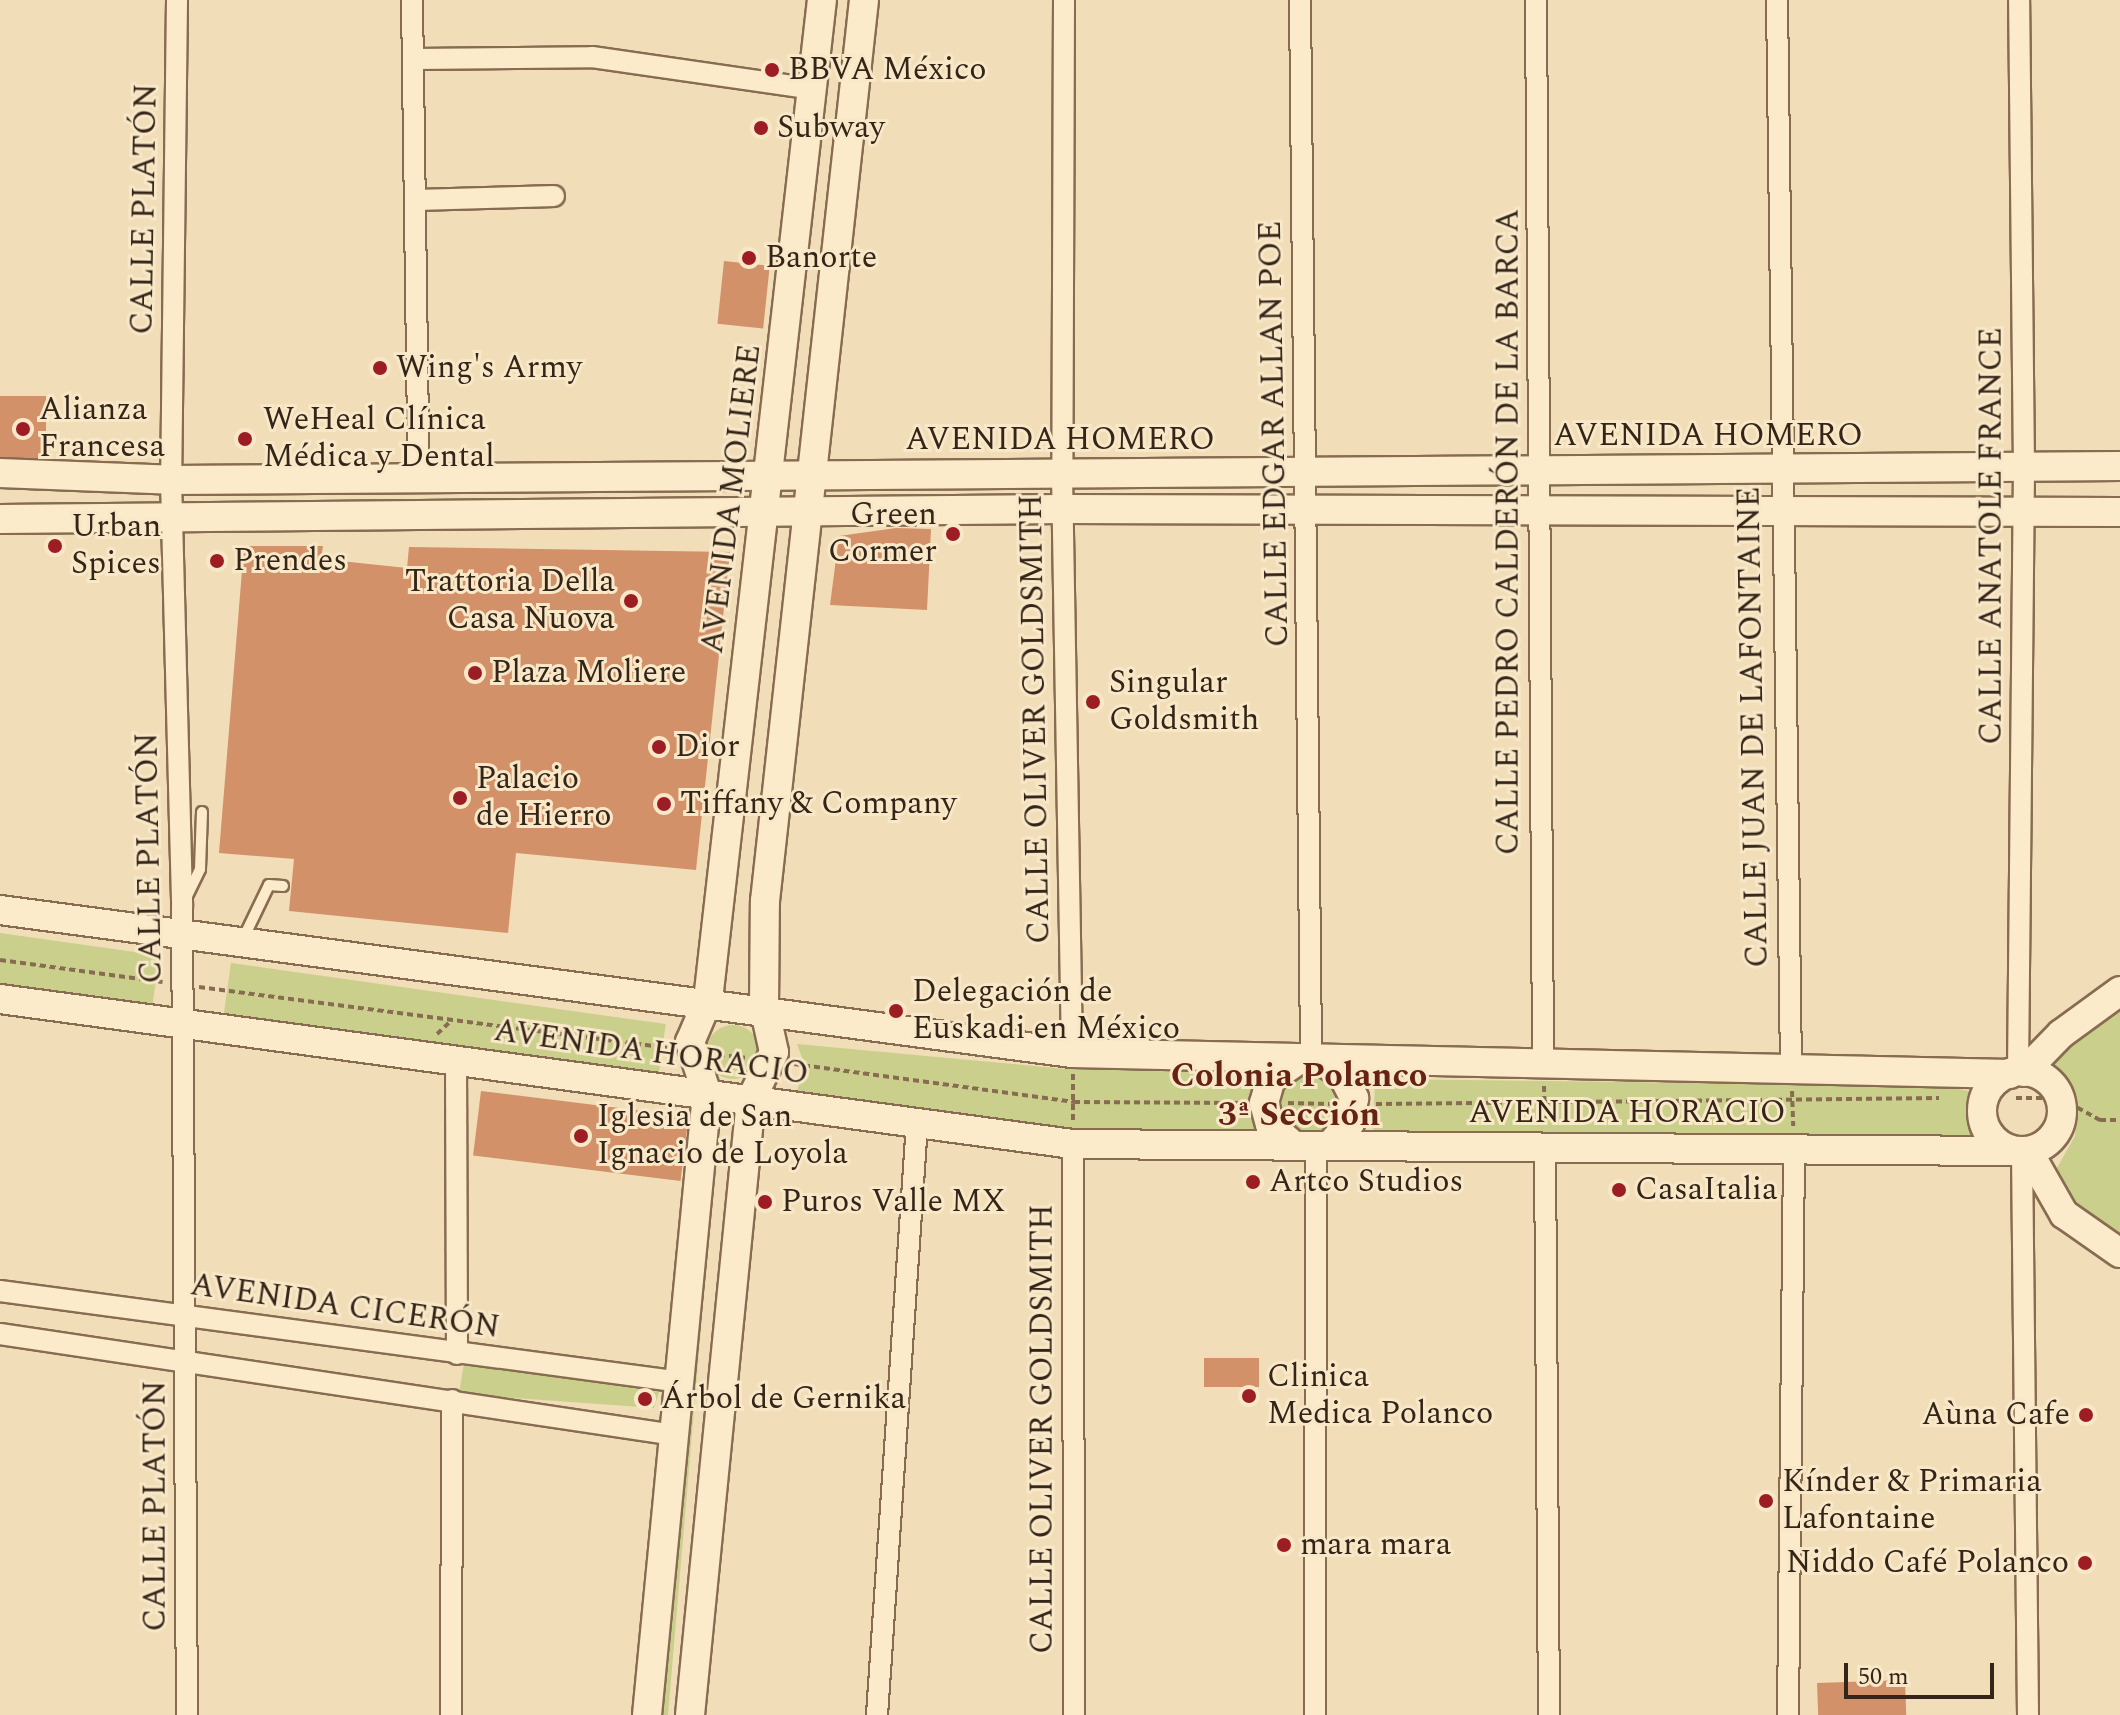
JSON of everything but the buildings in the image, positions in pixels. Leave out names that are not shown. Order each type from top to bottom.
[{"type":"street","name":"CALLE PLATÓN","points":[[177,0],[171,480],[182,920],[187,1715]]},
{"type":"street","points":[[412,0],[418,200],[419,478]]},
{"type":"street","name":"AVENIDA MOLIERE","points":[[690,1051],[693,1025],[708,1000],[822,0]]},
{"type":"street","points":[[690,1715],[751,1100],[773,1061],[774,1034],[764,1007],[765,901],[804,511],[864,0]]},
{"type":"street","name":"CALLE OLIVER GOLDSMITH","points":[[1064,0],[1062,474],[1072,1053]]},
{"type":"street","name":"CALLE EDGAR ALLAN POE","points":[[1300,0],[1310,1059]]},
{"type":"street","name":"CALLE PEDRO CALDERÓN DE LA BARCA","points":[[1536,0],[1543,1064]]},
{"type":"street","name":"CALLE JUAN DE LAFONTAINE","points":[[1777,0],[1779,513],[1791,1069]]},
{"type":"street","name":"CALLE ANATOLE FRANCE","points":[[2017,1072],[2024,468],[2019,0]]},
{"type":"street","points":[[415,59],[592,57],[813,89]]},
{"type":"street","points":[[418,200],[554,196]]},
{"type":"street","name":"AVENIDA HOMERO","points":[[0,473],[171,480],[2120,466]]},
{"type":"street","points":[[0,519],[1063,509],[2120,512]]},
{"type":"street","name":"AVENIDA HORACIO","points":[[0,910],[182,920],[242,941],[764,1007],[1072,1053],[2017,1072]]},
{"type":"street","points":[[2120,991],[2061,1034],[1985,1097],[1987,1131],[2022,1151],[2064,1214],[2120,1253]]},
{"type":"street","name":"AVENIDA HORACIO","points":[[0,999],[1073,1144],[2022,1151]]},
{"type":"street","points":[[647,1715],[707,1094],[690,1051]]},
{"type":"street","points":[[1310,1059],[1348,1081],[1354,1104],[1350,1123],[1313,1145],[1270,1125],[1264,1103],[1271,1079],[1310,1059]]},
{"type":"street","points":[[456,1061],[457,1354]]},
{"type":"street","points":[[2017,1072],[2046,1080],[2060,1098],[2056,1132],[2022,1151]]},
{"type":"street","points":[[877,1715],[917,1123]]},
{"type":"street","name":"CALLE OLIVER GOLDSMITH","points":[[1073,1144],[1074,1715]]},
{"type":"street","points":[[1313,1145],[1315,1715]]},
{"type":"street","points":[[1545,1147],[1549,1715]]},
{"type":"street","points":[[1788,1715],[1794,1149]]},
{"type":"street","points":[[2022,1151],[2028,1715]]},
{"type":"street","name":"AVENIDA CICERÓN","points":[[0,1291],[681,1382]]},
{"type":"street","points":[[0,1334],[675,1435]]},
{"type":"street","points":[[451,1715],[452,1400]]},
{"type":"lane","points":[[182,920],[200,869],[202,812]]},
{"type":"lane","points":[[242,941],[269,885],[283,886]]},
{"type":"path","points":[[0,960],[1074,1102],[1354,1104],[2060,1098],[2100,1120],[2120,1120]]},
{"type":"path","points":[[1072,1053],[1073,1144]]},
{"type":"path","points":[[1543,1064],[1545,1147]]},
{"type":"path","points":[[1791,1069],[1794,1149]]},
{"type":"green space","points":[[0,933],[159,955],[151,1013],[0,992]]},
{"type":"green space","points":[[231,963],[666,1024],[657,1085],[223,1023]]},
{"type":"green space","points":[[2120,1007],[2120,1241],[2081,1217],[2053,1175],[2075,1136],[2077,1103],[2068,1082],[2046,1067],[2099,1016]]},
{"type":"green space","points":[[733,1025],[752,1033],[760,1052],[752,1071],[733,1079],[714,1071],[706,1052],[714,1033]]},
{"type":"green space","points":[[797,1044],[1066,1069],[1246,1073],[1257,1078],[1258,1129],[1250,1135],[1081,1137],[795,1100],[804,1063]]},
{"type":"green space","points":[[1310,1072],[1332,1080],[1340,1102],[1332,1124],[1310,1132],[1288,1124],[1280,1102],[1288,1080]]},
{"type":"green space","points":[[1375,1079],[1948,1086],[1975,1093],[1970,1117],[1980,1136],[1975,1148],[1373,1139]]},
{"type":"green space","points":[[719,1116],[668,1715],[650,1715]]},
{"type":"green space","points":[[464,1363],[659,1392],[654,1408],[459,1394]]},
{"type":"place","name":"BBVA México","points":[[772,70]]},
{"type":"place","name":"Subway","points":[[761,128]]},
{"type":"place","name":"Banorte","points":[[749,258]]},
{"type":"place","name":"Wing's Army","points":[[380,368]]},
{"type":"place","name":"Alianza Francesa","points":[[23,429]]},
{"type":"place","name":"WeHeal Clínica Médica y Dental","points":[[245,439]]},
{"type":"place","name":"Green Cormer","points":[[953,534]]},
{"type":"place","name":"Urban Spices","points":[[55,546]]},
{"type":"place","name":"Prendes","points":[[217,561]]},
{"type":"place","name":"Trattoria Della Casa Nuova","points":[[631,601]]},
{"type":"place","name":"Plaza Moliere","points":[[475,673]]},
{"type":"place","name":"Singular Goldsmith","points":[[1093,702]]},
{"type":"place","name":"Dior","points":[[659,747]]},
{"type":"place","name":"Palacio de Hierro","points":[[460,798]]},
{"type":"place","name":"Tiffany & Company","points":[[664,804]]},
{"type":"place","name":"Delegación de Euskadi en México","points":[[896,1011]]},
{"type":"place","name":"Iglesia de San Ignacio de Loyola","points":[[581,1136]]},
{"type":"place","name":"Artco Studios","points":[[1253,1182]]},
{"type":"place","name":"CasaItalia","points":[[1619,1190]]},
{"type":"place","name":"Puros Valle MX","points":[[765,1202]]},
{"type":"place","name":"Clinica Medica Polanco","points":[[1249,1396]]},
{"type":"place","name":"Árbol de Gernika","points":[[645,1399]]},
{"type":"place","name":"Aùna Cafe","points":[[2086,1415]]},
{"type":"place","name":"Kínder & Primaria Lafontaine","points":[[1766,1501]]},
{"type":"place","name":"mara mara","points":[[1284,1545]]},
{"type":"place","name":"Niddo Café Polanco","points":[[2085,1563]]},
{"type":"district","name":"Colonia Polanco 3ª Sección","points":[[1299,1096]]}]
